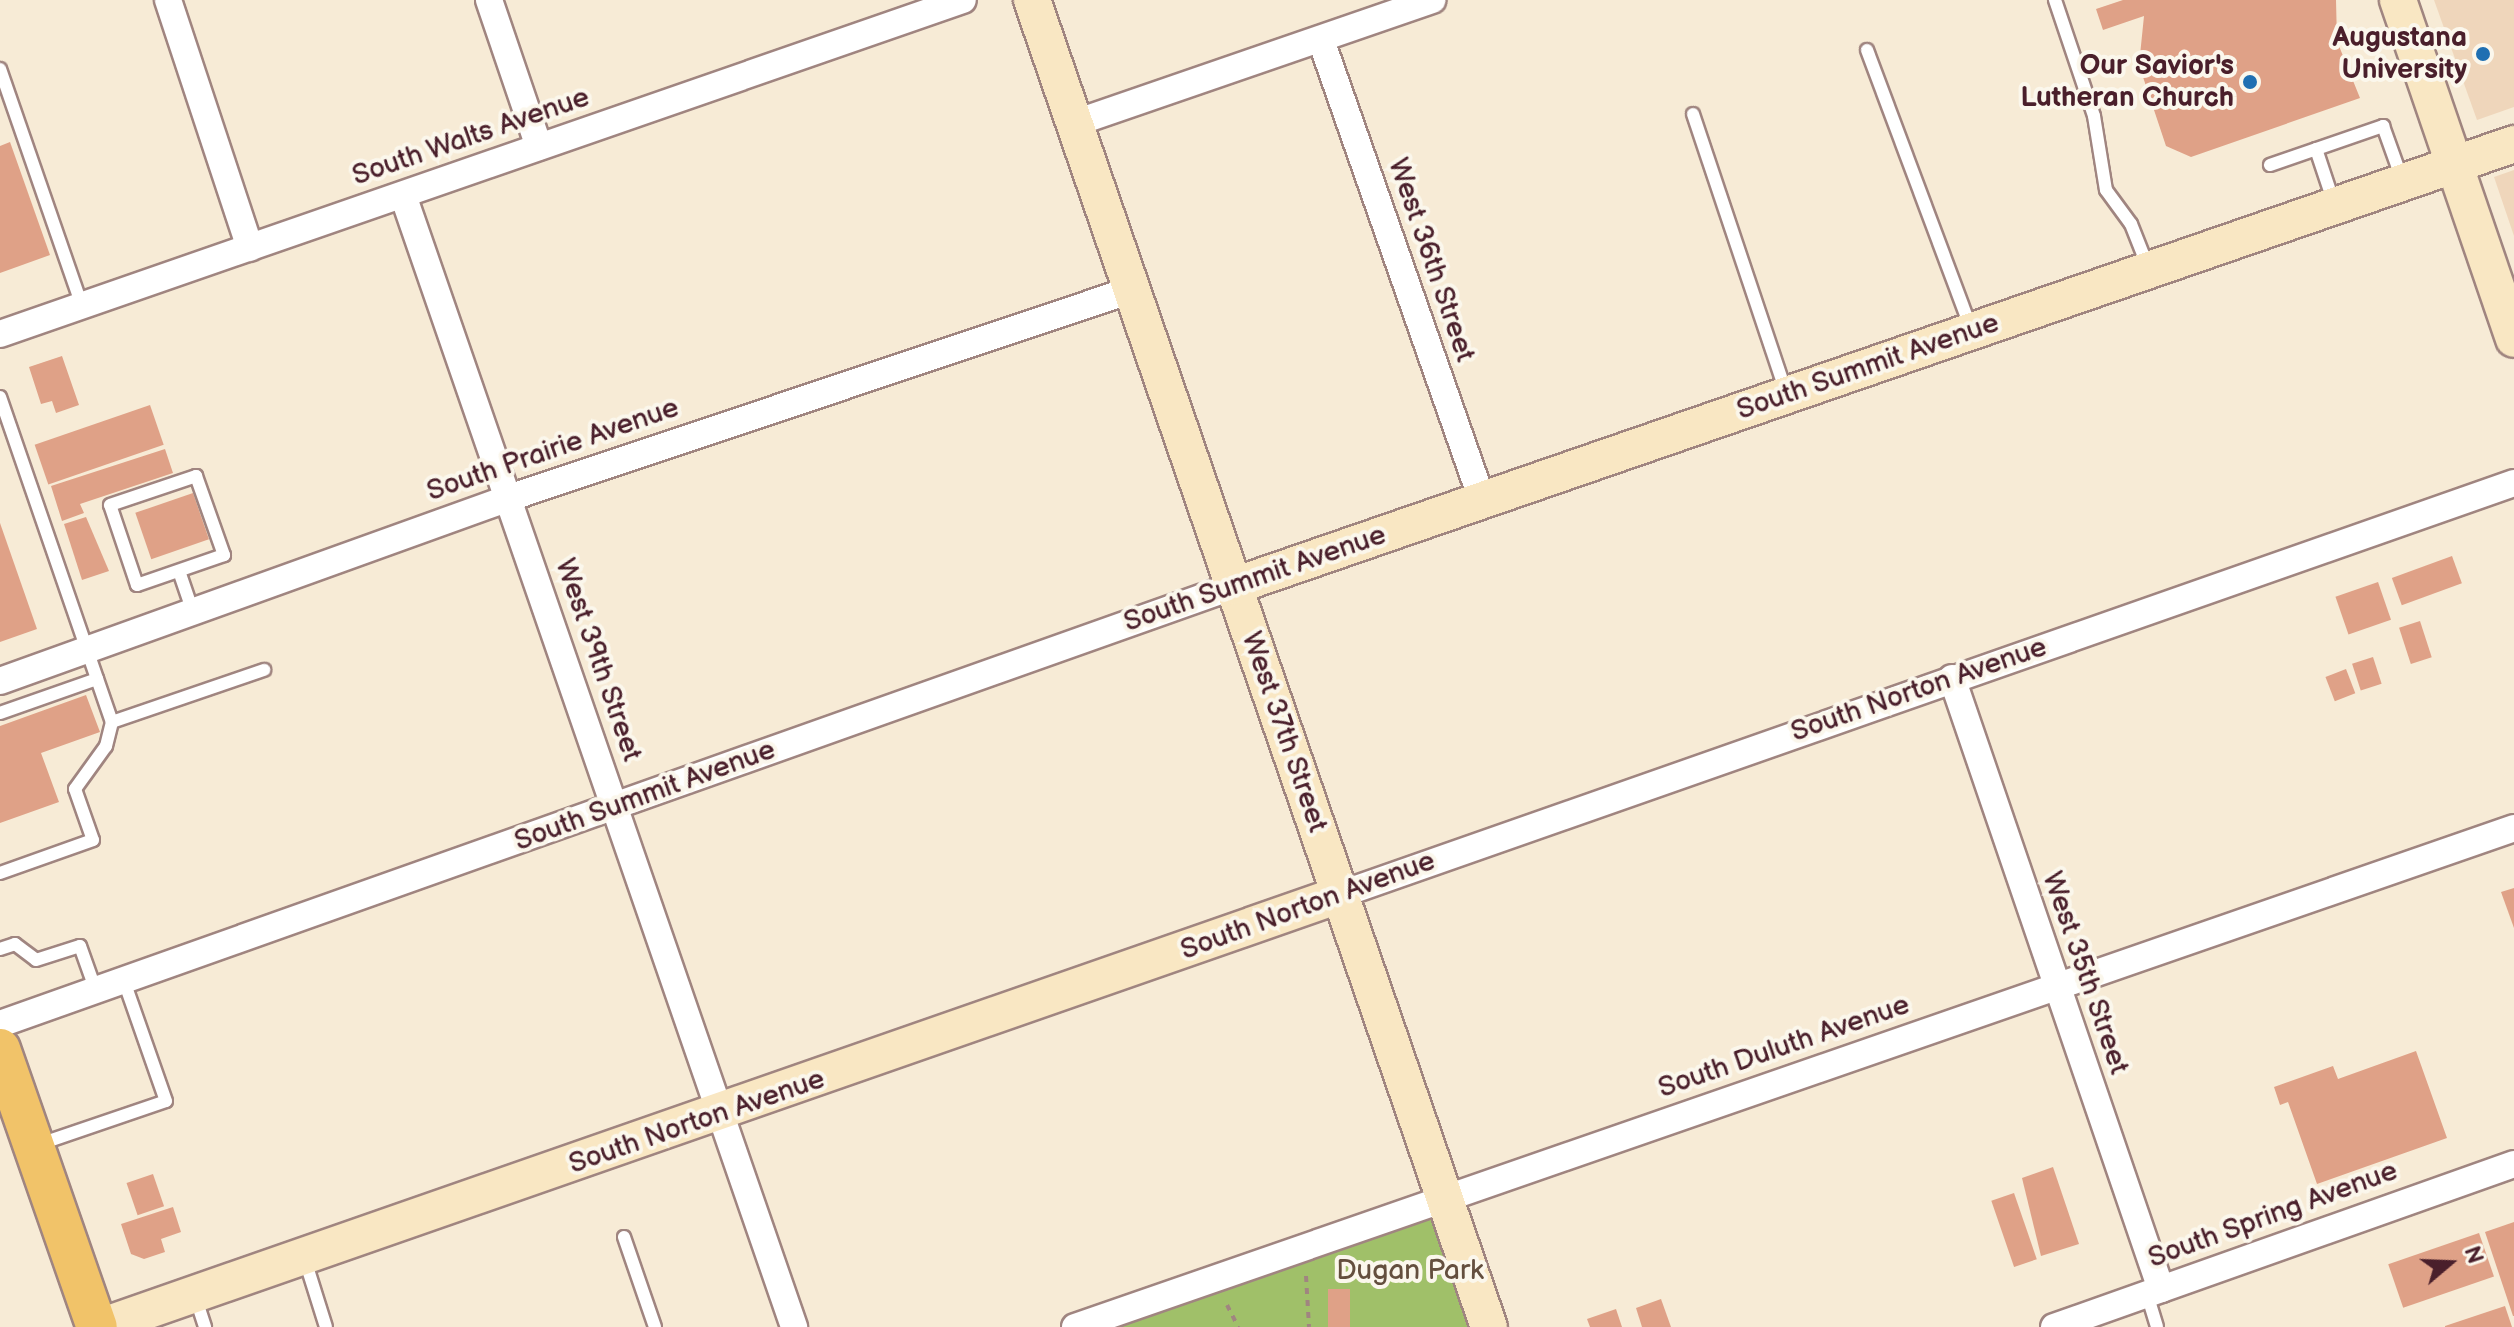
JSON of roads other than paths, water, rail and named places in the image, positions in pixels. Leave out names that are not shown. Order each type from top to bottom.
[{"type":"main road","points":[[0,1049],[99,1327]]},
{"type":"street","points":[[168,0],[250,248]]},
{"type":"street","points":[[489,0],[539,147]]},
{"type":"street","name":"South Walts Avenue","points":[[0,334],[963,0]]},
{"type":"street","name":"West 37th Street","points":[[1032,0],[1489,1327]]},
{"type":"street","points":[[1075,123],[1432,0]]},
{"type":"street","points":[[2398,0],[2511,322]]},
{"type":"street","name":"West 36th Street","points":[[1321,40],[1482,500]]},
{"type":"street","name":"South Summit Avenue","points":[[0,1024],[1234,586],[2514,144]]},
{"type":"street","name":"West 39th Street","points":[[403,195],[794,1327]]},
{"type":"street","name":"South Prairie Avenue","points":[[0,681],[509,498],[1131,290]]},
{"type":"street","name":"South Norton Avenue","points":[[99,1327],[200,1311],[304,1257],[721,1114],[1952,678],[2514,483]]},
{"type":"street","name":"West 35th Street","points":[[1952,678],[2154,1291]]},
{"type":"street","name":"South Duluth Avenue","points":[[1075,1327],[2514,828]]},
{"type":"street","name":"South Spring Avenue","points":[[2054,1327],[2514,1164]]},
{"type":"lane","points":[[2055,0],[2094,116],[2106,190],[2131,224],[2149,270]]},
{"type":"lane","points":[[1867,50],[1972,331]]},
{"type":"lane","points":[[0,69],[82,306]]},
{"type":"lane","points":[[1693,114],[1787,395]]},
{"type":"lane","points":[[2270,165],[2383,126],[2403,182]]},
{"type":"lane","points":[[2316,149],[2334,206]]},
{"type":"lane","points":[[0,397],[112,722],[106,746],[75,789],[93,840],[0,873]]},
{"type":"lane","points":[[196,476],[224,555],[179,571],[137,585],[110,505],[196,476]]},
{"type":"lane","points":[[179,571],[193,612]]},
{"type":"lane","points":[[112,722],[264,670]]},
{"type":"lane","points":[[0,713],[97,679]]},
{"type":"lane","points":[[0,949],[15,944],[36,960],[80,946],[96,991]]},
{"type":"lane","points":[[34,1146],[166,1101],[124,981]]},
{"type":"lane","points":[[624,1237],[655,1327]]},
{"type":"lane","points":[[304,1257],[326,1327]]},
{"type":"lane","points":[[2154,1291],[2157,1327]]},
{"type":"place","name":"Augustana University","points":[[2483,54]]},
{"type":"place","name":"Our Savior's Lutheran Church","points":[[2250,82]]},
{"type":"park label","name":"Dugan Park","points":[[1410,1271]]}]
